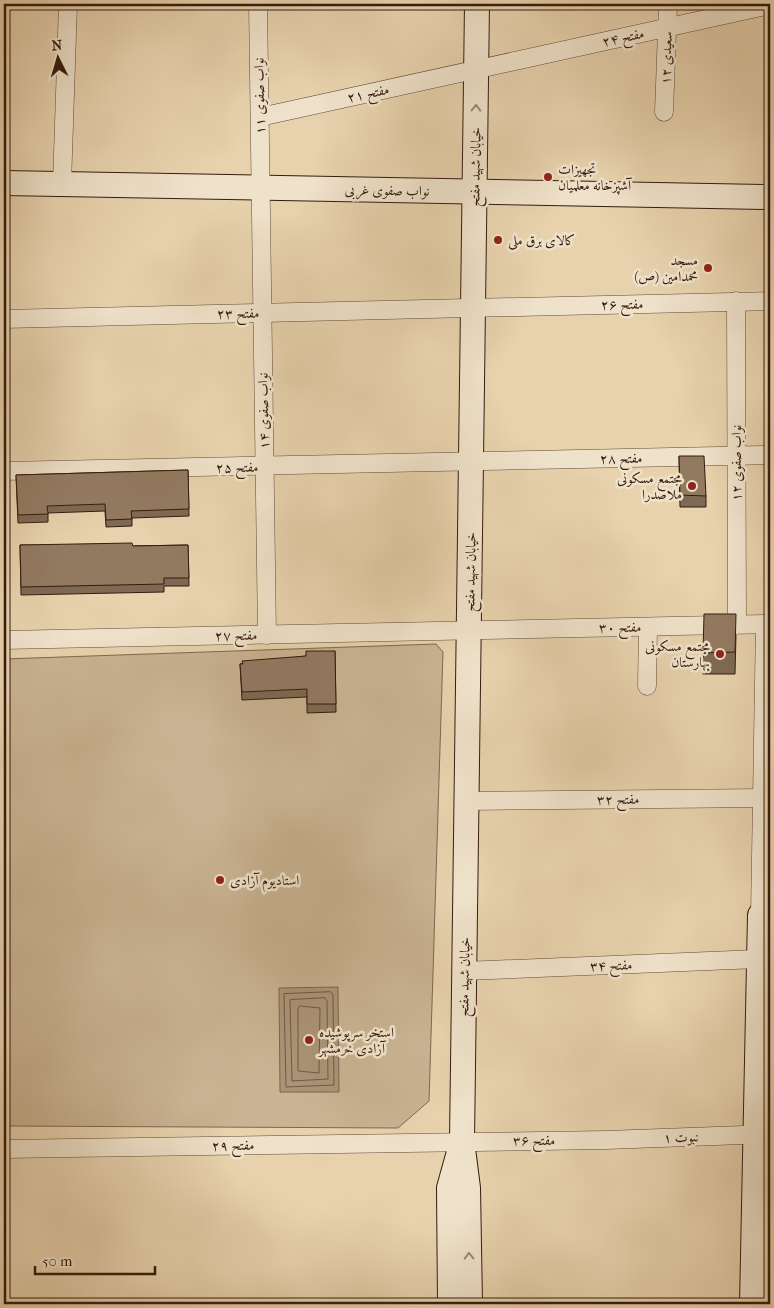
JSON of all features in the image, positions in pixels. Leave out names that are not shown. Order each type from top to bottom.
[{"type":"street","points":[[62,184],[68,4]]},
{"type":"street","name":"نواب صفوی ۱۱","points":[[258,4],[260,188]]},
{"type":"street","name":"خیابان شهید مفتح","points":[[470,1304],[468,1188],[462,1141],[477,4]]},
{"type":"street","name":"سعیدی ۱۲","points":[[664,112],[668,4]]},
{"type":"street","name":"مفتح ۲۴","points":[[477,70],[770,5]]},
{"type":"street","name":"مفتح ۲۱","points":[[260,117],[477,70]]},
{"type":"street","name":"نواب صفوی غربی","points":[[4,183],[770,197]]},
{"type":"street","name":"نواب صفوی ۱۴","points":[[260,188],[267,635]]},
{"type":"street","name":"نواب صفوی ۱۲","points":[[736,301],[737,624]]},
{"type":"street","name":"مفتح ۲۶","points":[[473,307],[770,301]]},
{"type":"street","name":"مفتح ۲۳","points":[[4,319],[473,307]]},
{"type":"street","name":"مفتح ۲۸","points":[[471,462],[770,455]]},
{"type":"street","name":"مفتح ۲۵","points":[[4,471],[471,462]]},
{"type":"street","points":[[752,1304],[762,1220],[767,624]]},
{"type":"street","name":"مفتح ۳۰","points":[[469,631],[767,624]]},
{"type":"street","points":[[648,627],[648,686]]},
{"type":"street","name":"مفتح ۲۷","points":[[4,640],[469,631]]},
{"type":"street","name":"مفتح ۳۲","points":[[466,801],[766,798]]},
{"type":"street","name":"مفتح ۳۴","points":[[464,972],[764,959]]},
{"type":"street","name":"نبوت ۱","points":[[606,1140],[763,1134]]},
{"type":"street","name":"مفتح ۳۶","points":[[462,1141],[606,1140]]},
{"type":"street","name":"خیابان شهید مفتح","points":[[450,1304],[449,1188],[462,1141]]},
{"type":"street","name":"مفتح ۲۹","points":[[4,1149],[462,1141]]},
{"type":"shaded area","name":"استادیوم آزادی","points":[[436,644],[443,652],[429,1101],[398,1128],[4,1126],[4,659]]},
{"type":"water","name":"استخر سرپوشیده آزادی خرمشهر","points":[[338,987],[339,1092],[280,1092],[279,988]]},
{"type":"building","name":"مجتمع مسکونی ملاصدرا","points":[[679,456],[704,456],[706,496],[680,495]]},
{"type":"building","points":[[188,470],[189,509],[131,511],[132,519],[106,520],[105,504],[47,506],[48,514],[18,515],[16,475]]},
{"type":"building","points":[[132,543],[133,546],[188,545],[189,578],[164,578],[164,584],[21,587],[20,545]]},
{"type":"building","points":[[704,614],[736,614],[735,652],[703,653]]},
{"type":"building","points":[[306,651],[335,651],[336,704],[307,704],[307,689],[242,692],[240,664],[243,664],[242,661],[306,656]]},
{"type":"building","points":[[767,1237],[770,1237],[770,1281],[769,1281]]},
{"type":"place","name":"تجهيزات آشپزخانه معلمیان","points":[[548,177]]},
{"type":"place","name":"کالای برق ملی","points":[[498,240]]},
{"type":"place","name":"مسجد محمدامین (ص)","points":[[708,268]]},
{"type":"place","name":"مجتمع مسکونی ملاصدرا","points":[[692,486]]},
{"type":"place","name":"مجتمع مسکونی بهارستان","points":[[720,654]]},
{"type":"place","name":"استادیوم آزادی","points":[[220,880]]},
{"type":"place","name":"استخر سرپوشیده آزادی خرمشهر","points":[[309,1040]]}]
